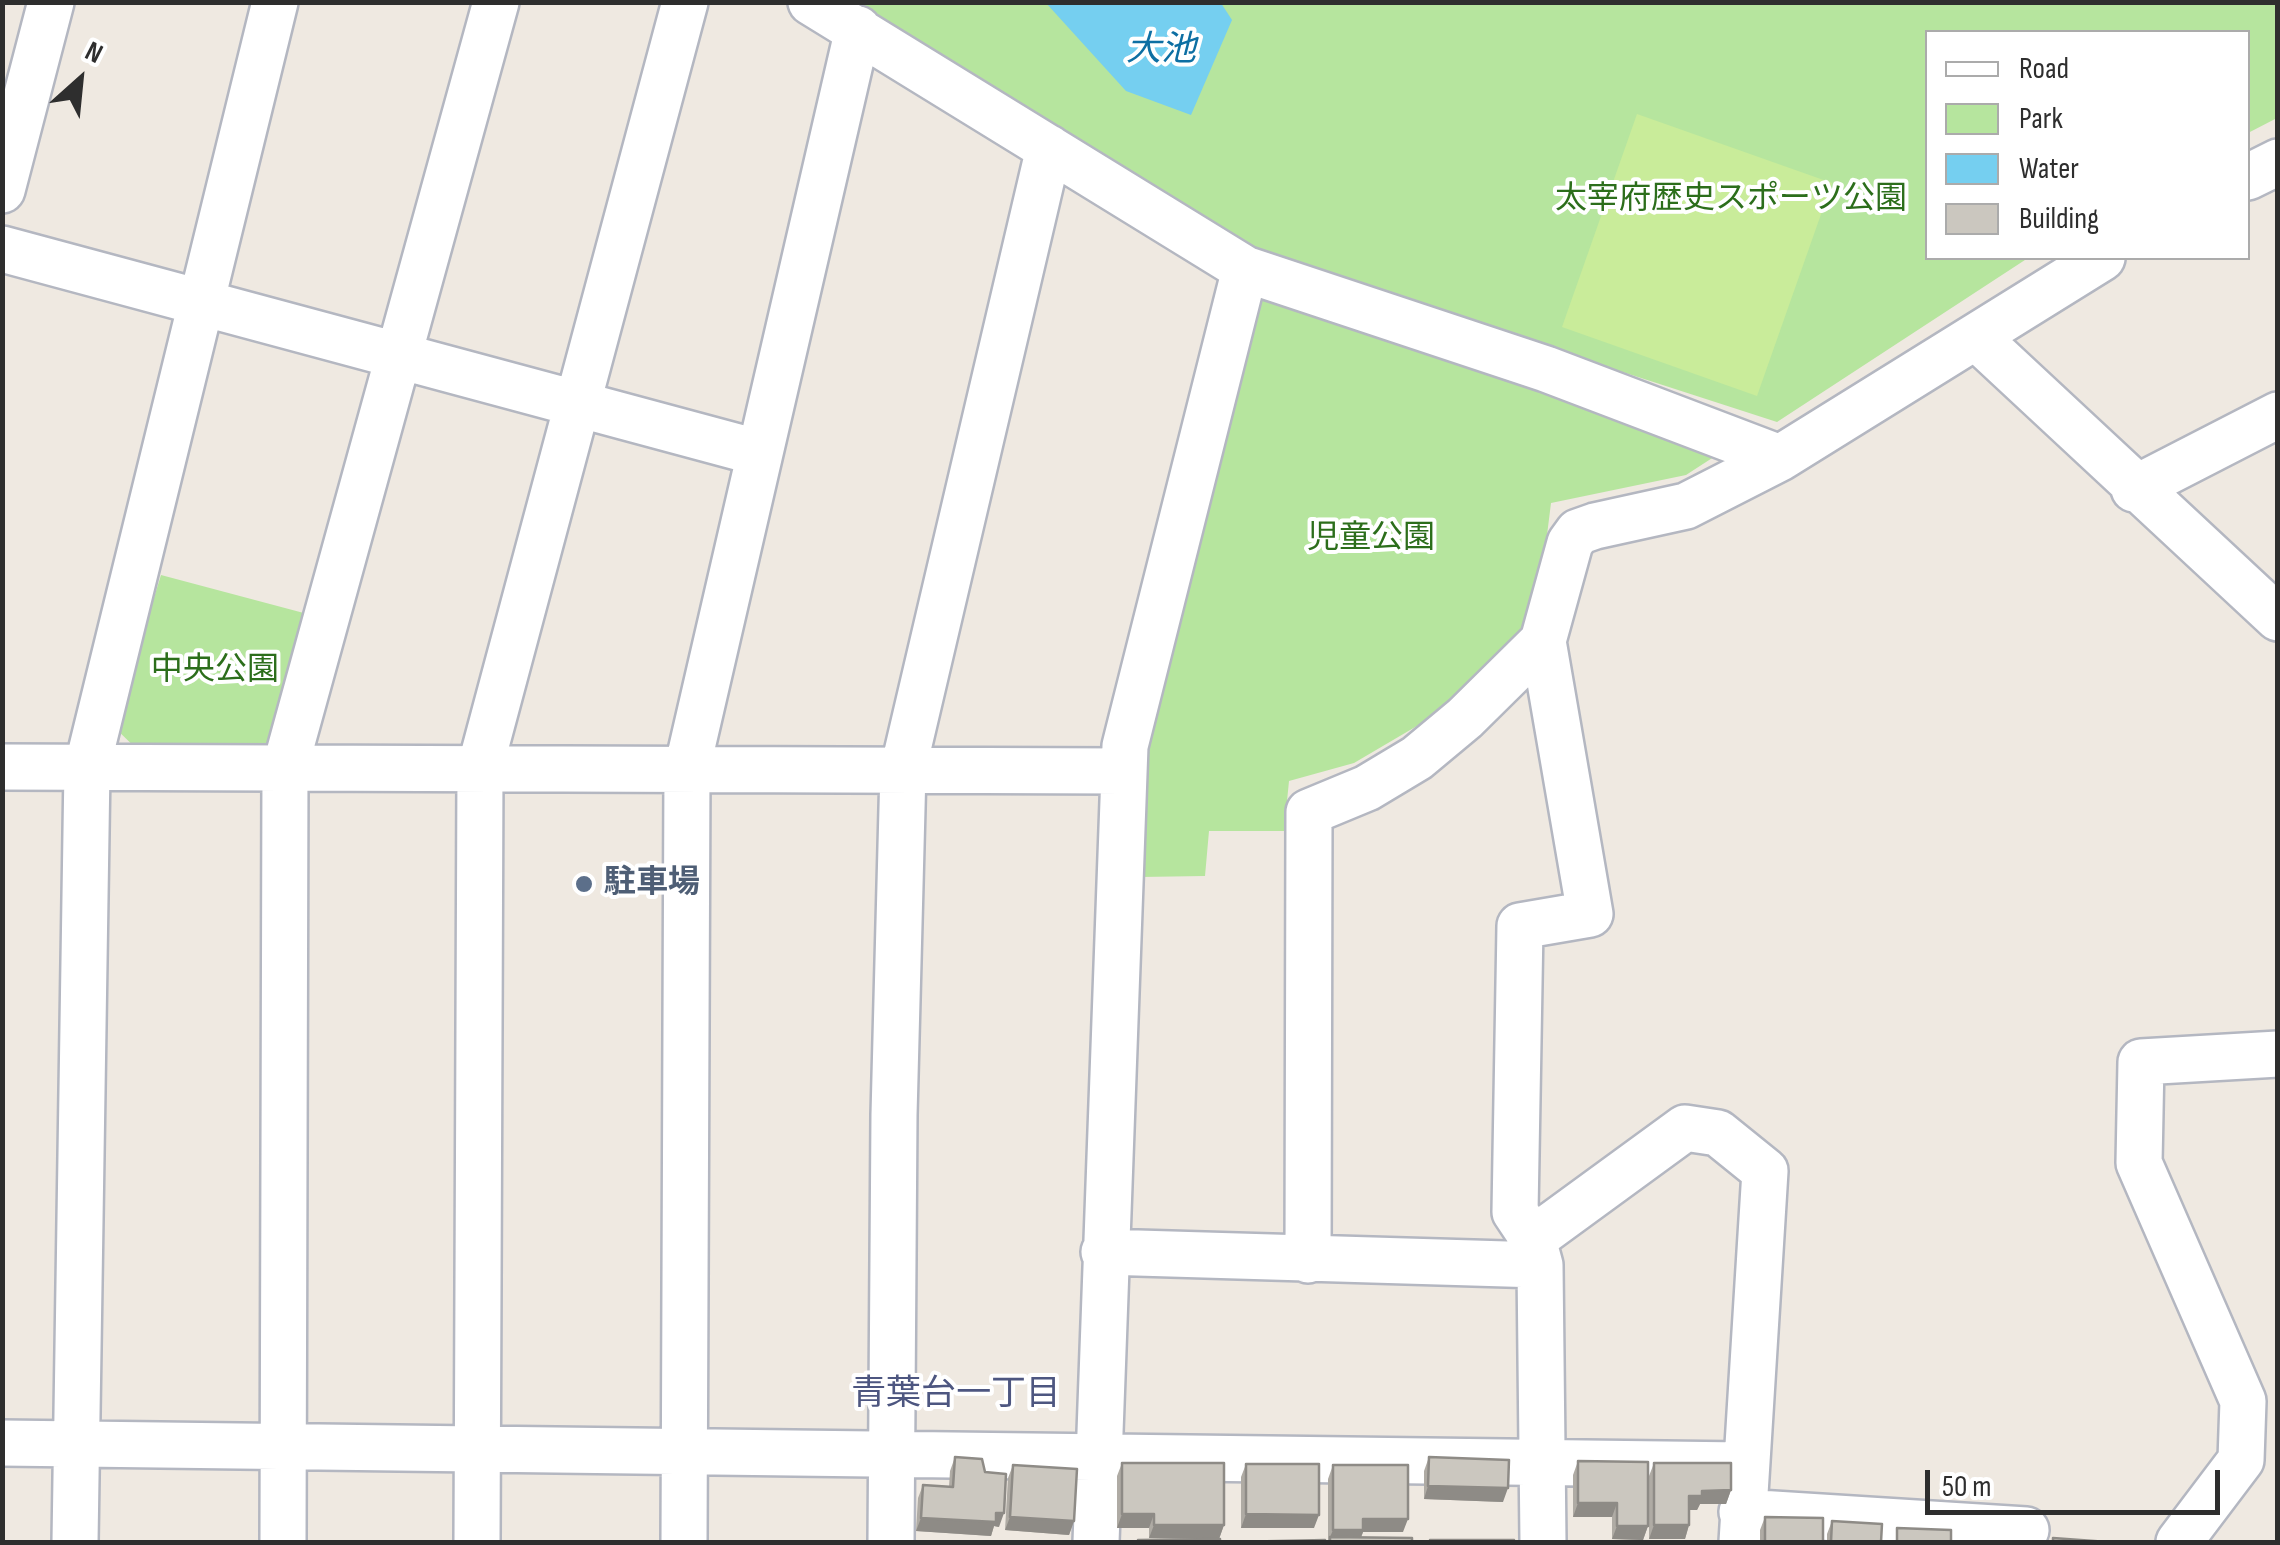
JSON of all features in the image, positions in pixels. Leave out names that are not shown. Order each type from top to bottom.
[{"type":"street","points":[[2,190],[52,2]]},
{"type":"street","points":[[74,1542],[87,768],[275,2]]},
{"type":"street","points":[[283,1542],[285,768],[496,2]]},
{"type":"street","points":[[477,1542],[480,768],[685,2]]},
{"type":"street","points":[[811,2],[1245,269],[1546,369],[1780,458]]},
{"type":"street","points":[[684,1542],[686,769],[858,29]]},
{"type":"street","points":[[891,1542],[894,1115],[903,770],[1049,148]]},
{"type":"street","points":[[2250,176],[2278,162]]},
{"type":"street","points":[[2,249],[760,452]]},
{"type":"street","points":[[1543,1542],[1536,1252],[1515,1212],[1520,926],[1590,914],[1543,641],[1570,543],[1578,532],[1686,506],[1780,458],[1894,383],[2099,260]]},
{"type":"street","points":[[1096,1542],[1104,1252],[1129,727],[1245,269]]},
{"type":"street","points":[[1976,337],[2134,489],[2278,618]]},
{"type":"street","points":[[2134,489],[2278,416]]},
{"type":"street","points":[[1308,1260],[1309,812],[1368,788],[1417,758],[1466,718],[1543,641]]},
{"type":"street","points":[[2,767],[1124,771]]},
{"type":"street","points":[[2179,1542],[2259,1460],[2243,1402],[2139,1163],[2140,1062],[2278,1054]]},
{"type":"street","points":[[1104,1252],[1308,1260],[1536,1252],[1685,1128],[1718,1133],[1765,1170],[1742,1527],[2026,1530]]},
{"type":"street","points":[[2,1443],[1744,1464]]},
{"type":"green space","name":"太宰府歴史スポーツ公園","points":[[853,3],[2277,3],[2277,118],[2250,132],[2250,30],[1925,30],[1925,260],[2025,260],[1777,422],[1264,256]]},
{"type":"green space","points":[[1637,114],[1832,183],[1757,396],[1562,327]]},
{"type":"green space","name":"児童公園","points":[[1256,287],[1723,451],[1686,475],[1551,503],[1535,631],[1456,703],[1354,763],[1289,781],[1284,831],[1209,831],[1205,876],[1140,877],[1136,755]]},
{"type":"green space","name":"中央公園","points":[[161,575],[315,616],[279,738],[266,747],[143,755],[114,727]]},
{"type":"water","name":"大池","points":[[1046,3],[1221,3],[1232,20],[1191,115],[1126,91]]},
{"type":"building","points":[[955,1457],[982,1459],[985,1472],[1006,1474],[1004,1513],[996,1513],[996,1522],[921,1518],[923,1485],[953,1487]]},
{"type":"building","points":[[1429,1457],[1509,1460],[1508,1488],[1428,1486]]},
{"type":"building","points":[[1578,1461],[1648,1462],[1648,1526],[1617,1526],[1617,1503],[1578,1503]]},
{"type":"building","points":[[1122,1463],[1224,1463],[1224,1525],[1154,1525],[1154,1514],[1122,1514]]},
{"type":"building","points":[[1654,1463],[1731,1463],[1731,1490],[1702,1491],[1702,1496],[1689,1496],[1689,1525],[1654,1525]]},
{"type":"building","points":[[1246,1464],[1319,1464],[1319,1515],[1246,1514]]},
{"type":"building","points":[[1013,1465],[1077,1469],[1074,1521],[1010,1517]]},
{"type":"building","points":[[1333,1465],[1408,1465],[1408,1519],[1363,1519],[1363,1530],[1333,1530]]},
{"type":"building","points":[[1765,1517],[1823,1518],[1823,1542],[1765,1542]]},
{"type":"building","points":[[1832,1521],[1882,1524],[1881,1542],[1831,1542]]},
{"type":"building","points":[[1897,1528],[1951,1530],[1951,1542],[1897,1542]]},
{"type":"building","points":[[1330,1537],[1412,1538],[1412,1542],[1330,1542]]},
{"type":"building","points":[[2053,1538],[2108,1542],[2053,1542]]},
{"type":"building","points":[[1138,1540],[1220,1542],[1138,1542]]},
{"type":"building","points":[[1325,1540],[1325,1542],[1231,1542]]},
{"type":"building","points":[[1514,1540],[1514,1542],[1430,1542]]},
{"type":"place","name":"駐車場","points":[[584,884]]},
{"type":"district","name":"青葉台一丁目","points":[[956,1395]]}]
